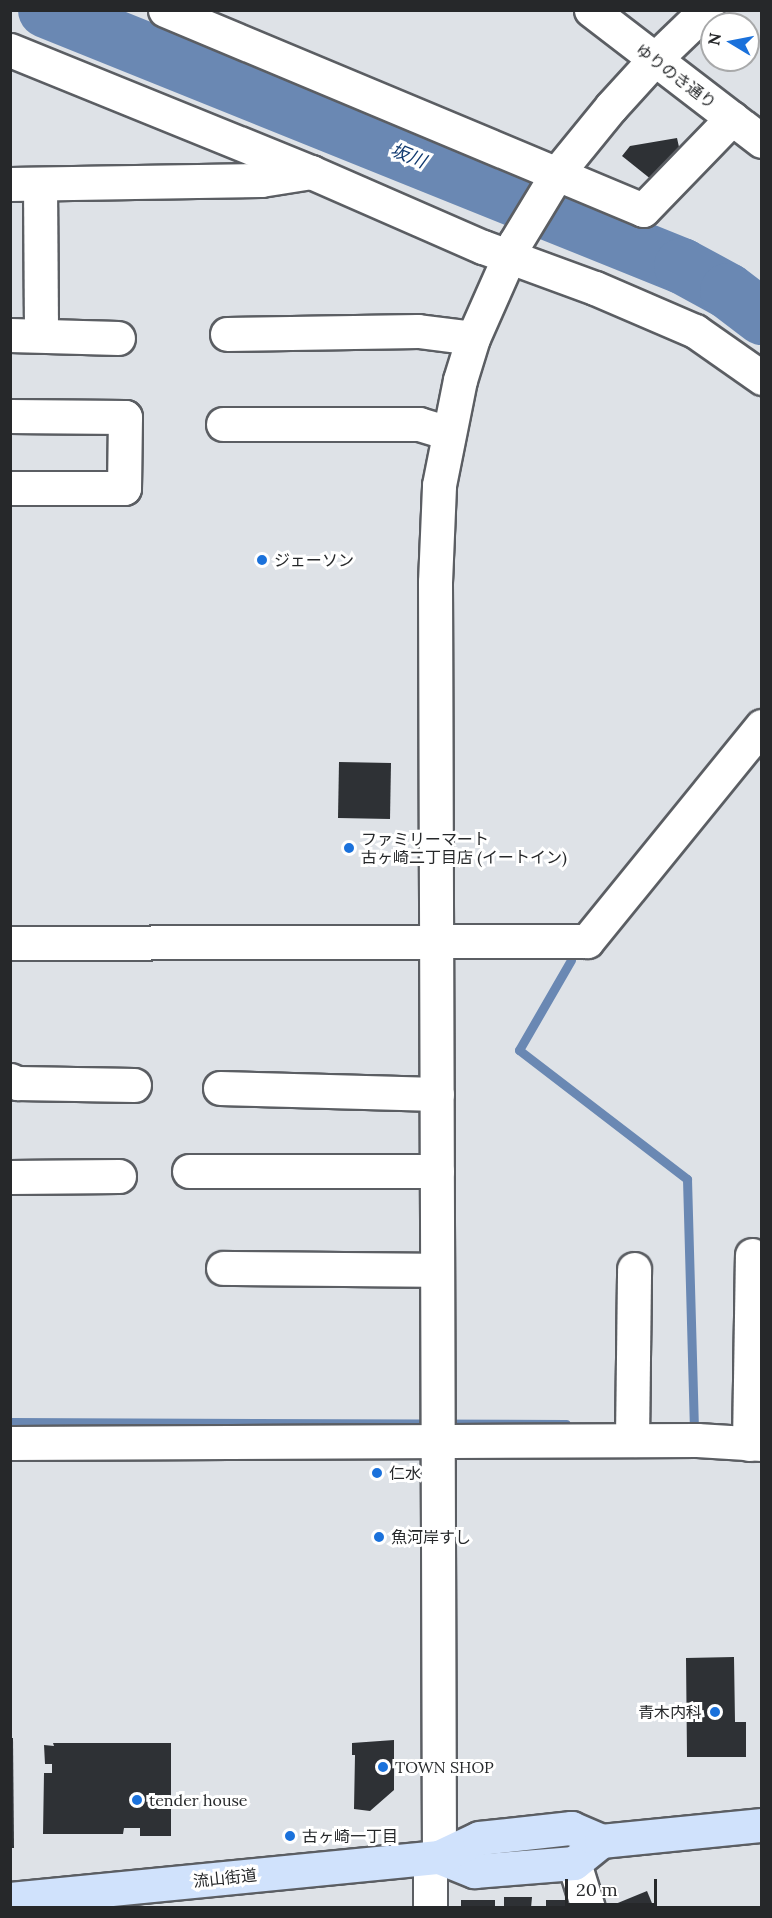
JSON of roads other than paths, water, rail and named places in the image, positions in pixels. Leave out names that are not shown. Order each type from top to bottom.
[{"type":"main road","name":"流山街道","points":[[10,1899],[435,1858],[479,1838],[571,1828],[602,1841],[762,1825]]},
{"type":"main road","points":[[574,1863],[602,1841]]},
{"type":"main road","name":"流山街道","points":[[435,1858],[474,1871],[574,1863]]},
{"type":"street","points":[[165,10],[555,177],[643,210],[732,118]]},
{"type":"street","name":"ゆりのき通り","points":[[591,10],[653,61],[762,141]]},
{"type":"street","points":[[430,1908],[435,1858],[437,940],[435,531],[439,485],[460,380],[473,338],[511,250],[555,177],[611,106],[706,10]]},
{"type":"street","points":[[10,50],[511,250],[695,332],[762,378]]},
{"type":"street","points":[[118,338],[26,335],[25,184],[261,180],[311,172]]},
{"type":"street","points":[[227,334],[417,331],[473,338]]},
{"type":"street","points":[[10,416],[125,417],[124,488],[10,488]]},
{"type":"street","points":[[223,424],[419,424],[449,433]]},
{"type":"street","points":[[10,943],[587,941],[762,726]]},
{"type":"street","points":[[10,1080],[17,1083],[134,1085]]},
{"type":"street","points":[[220,1088],[437,1094]]},
{"type":"street","points":[[189,1171],[437,1171]]},
{"type":"street","points":[[10,1177],[120,1176]]},
{"type":"street","points":[[10,1443],[698,1440],[755,1444],[752,1255]]},
{"type":"street","points":[[223,1268],[437,1270]]},
{"type":"street","points":[[632,1440],[634,1269]]},
{"type":"street","points":[[574,1863],[588,1908]]},
{"type":"waterway","name":"坂川","points":[[46,10],[682,266],[728,291],[762,317]]},
{"type":"waterway","points":[[571,960],[519,1050],[687,1179],[694,1426],[686,1426]]},
{"type":"waterway","points":[[10,1422],[566,1424]]},
{"type":"place","name":"ジェーソン","points":[[262,560]]},
{"type":"place","name":"ファミリーマート 古ヶ崎二丁目店 (イートイン)","points":[[349,848]]},
{"type":"place","name":"仁水","points":[[377,1473]]},
{"type":"place","name":"魚河岸すし","points":[[379,1537]]},
{"type":"place","name":"青木内科","points":[[715,1712]]},
{"type":"place","name":"TOWN SHOP","points":[[383,1767]]},
{"type":"place","name":"tender house","points":[[137,1800]]},
{"type":"place","name":"古ヶ崎一丁目","points":[[290,1836]]}]
